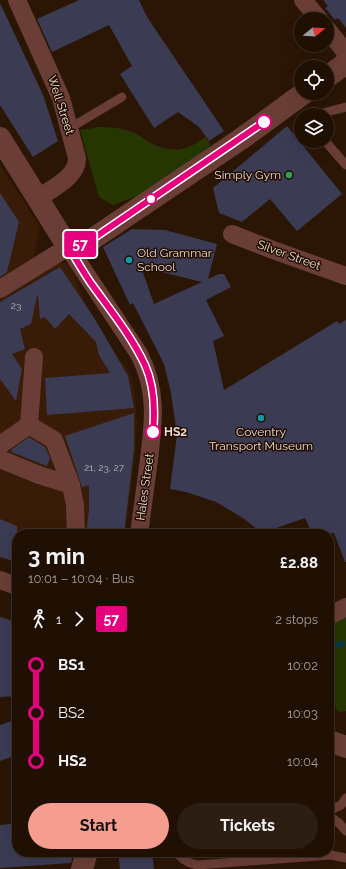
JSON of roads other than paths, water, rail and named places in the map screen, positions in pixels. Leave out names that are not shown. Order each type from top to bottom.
[{"type":"street","name":"Well Street","points":[[17,0],[61,98],[77,158],[75,167],[70,176],[38,199]]},
{"type":"street","points":[[303,0],[313,12]]},
{"type":"street","points":[[334,37],[346,52]]},
{"type":"street","points":[[334,72],[346,63]]},
{"type":"street","points":[[0,289],[68,247],[94,238],[241,139],[294,100]]},
{"type":"street","points":[[0,138],[68,247]]},
{"type":"street","name":"Silver Street","points":[[232,234],[346,276]]},
{"type":"street","name":"Hales Street","points":[[68,247],[139,354],[146,367],[154,401],[154,422],[140,529]]},
{"type":"street","points":[[29,426],[34,357]]},
{"type":"street","points":[[0,445],[29,426]]},
{"type":"street","points":[[29,426],[54,440],[71,485],[75,505],[76,529]]},
{"type":"street","points":[[0,459],[39,475],[71,485]]},
{"type":"street","points":[[0,580],[12,584]]},
{"type":"street","points":[[334,613],[346,607]]},
{"type":"street","points":[[334,743],[346,747]]},
{"type":"street","points":[[82,869],[86,857]]},
{"type":"street","points":[[97,857],[97,869]]},
{"type":"lane","points":[[70,128],[122,98]]},
{"type":"lane","points":[[334,110],[346,107]]},
{"type":"lane","points":[[331,148],[346,165]]},
{"type":"lane","points":[[334,808],[341,805],[346,798]]},
{"type":"lane","points":[[334,820],[346,831]]},
{"type":"lane","points":[[334,856],[346,858]]},
{"type":"lane","points":[[180,857],[187,863],[197,865],[304,857]]},
{"type":"waterway","points":[[334,644],[338,645],[342,643]]},
{"type":"place","name":"Simply Gym","points":[[289,175]]},
{"type":"place","name":"Old Grammar School","points":[[129,260]]},
{"type":"place","name":"Coventry Transport Museum","points":[[261,418]]},
{"type":"place","name":"HS2","points":[[153,432]]}]
